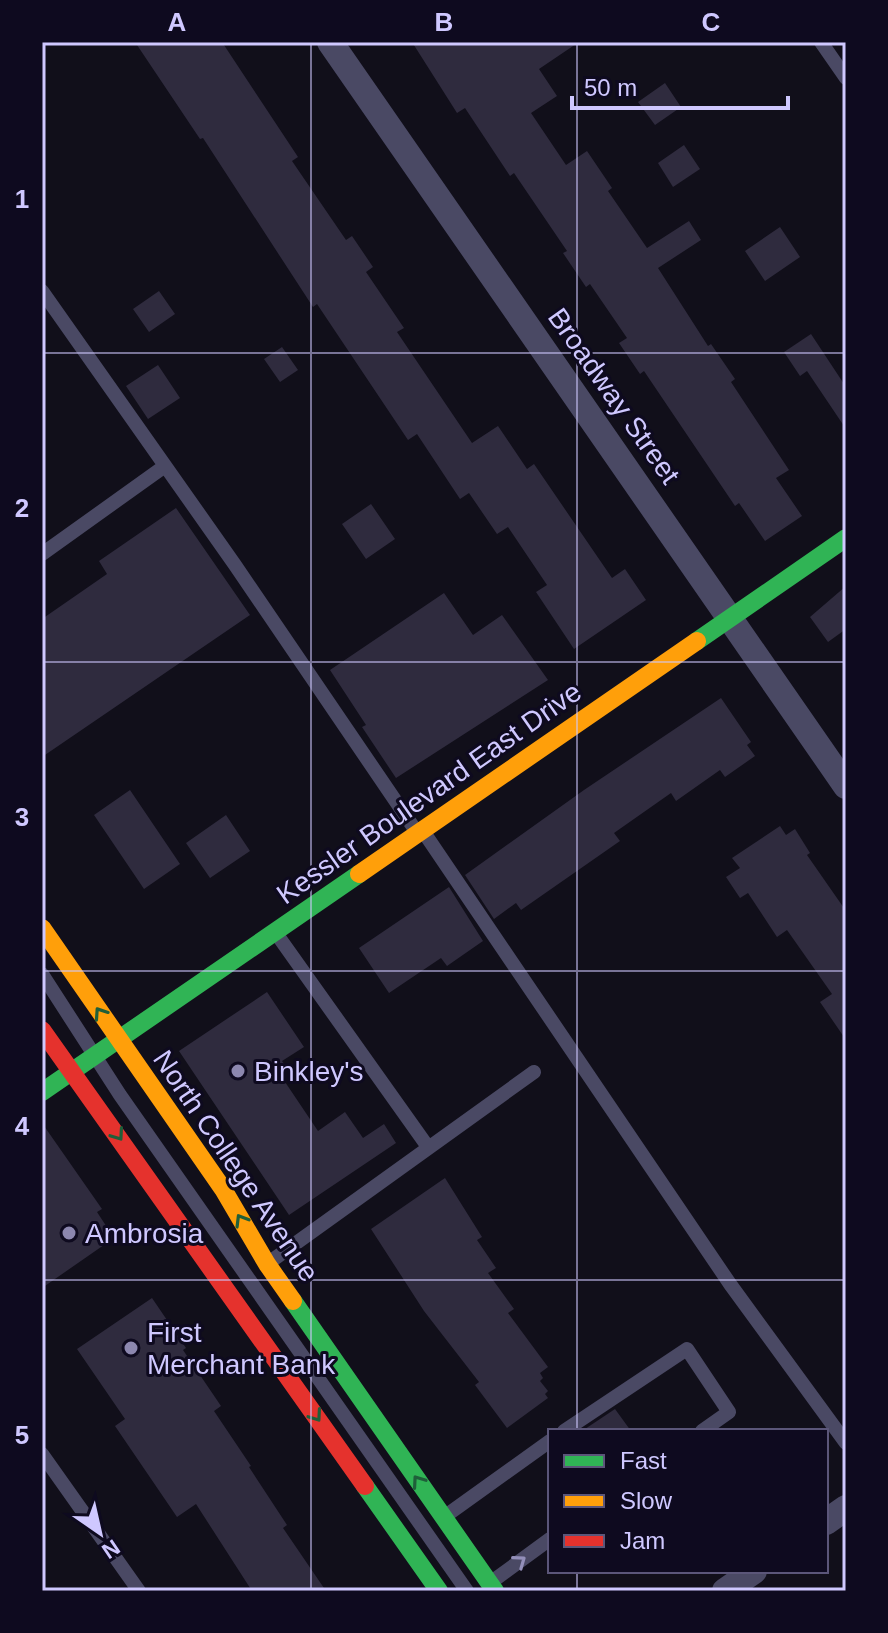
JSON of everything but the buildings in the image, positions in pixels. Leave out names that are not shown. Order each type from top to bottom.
[{"type":"main road","name":"Kessler Boulevard East Drive","points":[[42,1092],[846,538]]},
{"type":"main road","name":"North College Avenue","points":[[42,928],[223,1189],[267,1264],[492,1587]]},
{"type":"main road","points":[[42,1030],[439,1591]]},
{"type":"street","name":"Broadway Street","points":[[330,42],[846,786]]},
{"type":"street","points":[[828,1521],[846,1508]]},
{"type":"street","points":[[725,1591],[751,1573]]},
{"type":"lane","points":[[821,42],[846,78]]},
{"type":"lane","points":[[42,291],[235,565],[730,1284],[846,1443]]},
{"type":"lane","points":[[42,554],[165,466]]},
{"type":"lane","points":[[276,932],[428,1147]]},
{"type":"lane","name":"North College Avenue","points":[[42,974],[139,1122],[467,1591]]},
{"type":"lane","points":[[267,1264],[534,1072]]},
{"type":"lane","points":[[567,1429],[687,1349],[729,1412],[705,1429]]},
{"type":"lane","points":[[444,1518],[548,1442]]},
{"type":"lane","points":[[42,1454],[139,1591]]},
{"type":"lane","points":[[492,1587],[548,1541]]},
{"type":"traffic: fast","points":[[697,641],[846,538]]},
{"type":"traffic: fast","points":[[42,1092],[359,874]]},
{"type":"traffic: fast","points":[[293,1301],[495,1591]]},
{"type":"traffic: fast","points":[[365,1486],[439,1591]]},
{"type":"traffic: slow","points":[[359,874],[697,641]]},
{"type":"traffic: slow","points":[[42,928],[223,1189],[267,1264],[293,1301]]},
{"type":"traffic: jam","points":[[42,1030],[365,1486]]},
{"type":"place","name":"Binkley's","points":[[238,1071]]},
{"type":"place","name":"Ambrosia","points":[[69,1233]]},
{"type":"place","name":"First Merchant Bank","points":[[131,1348]]}]
